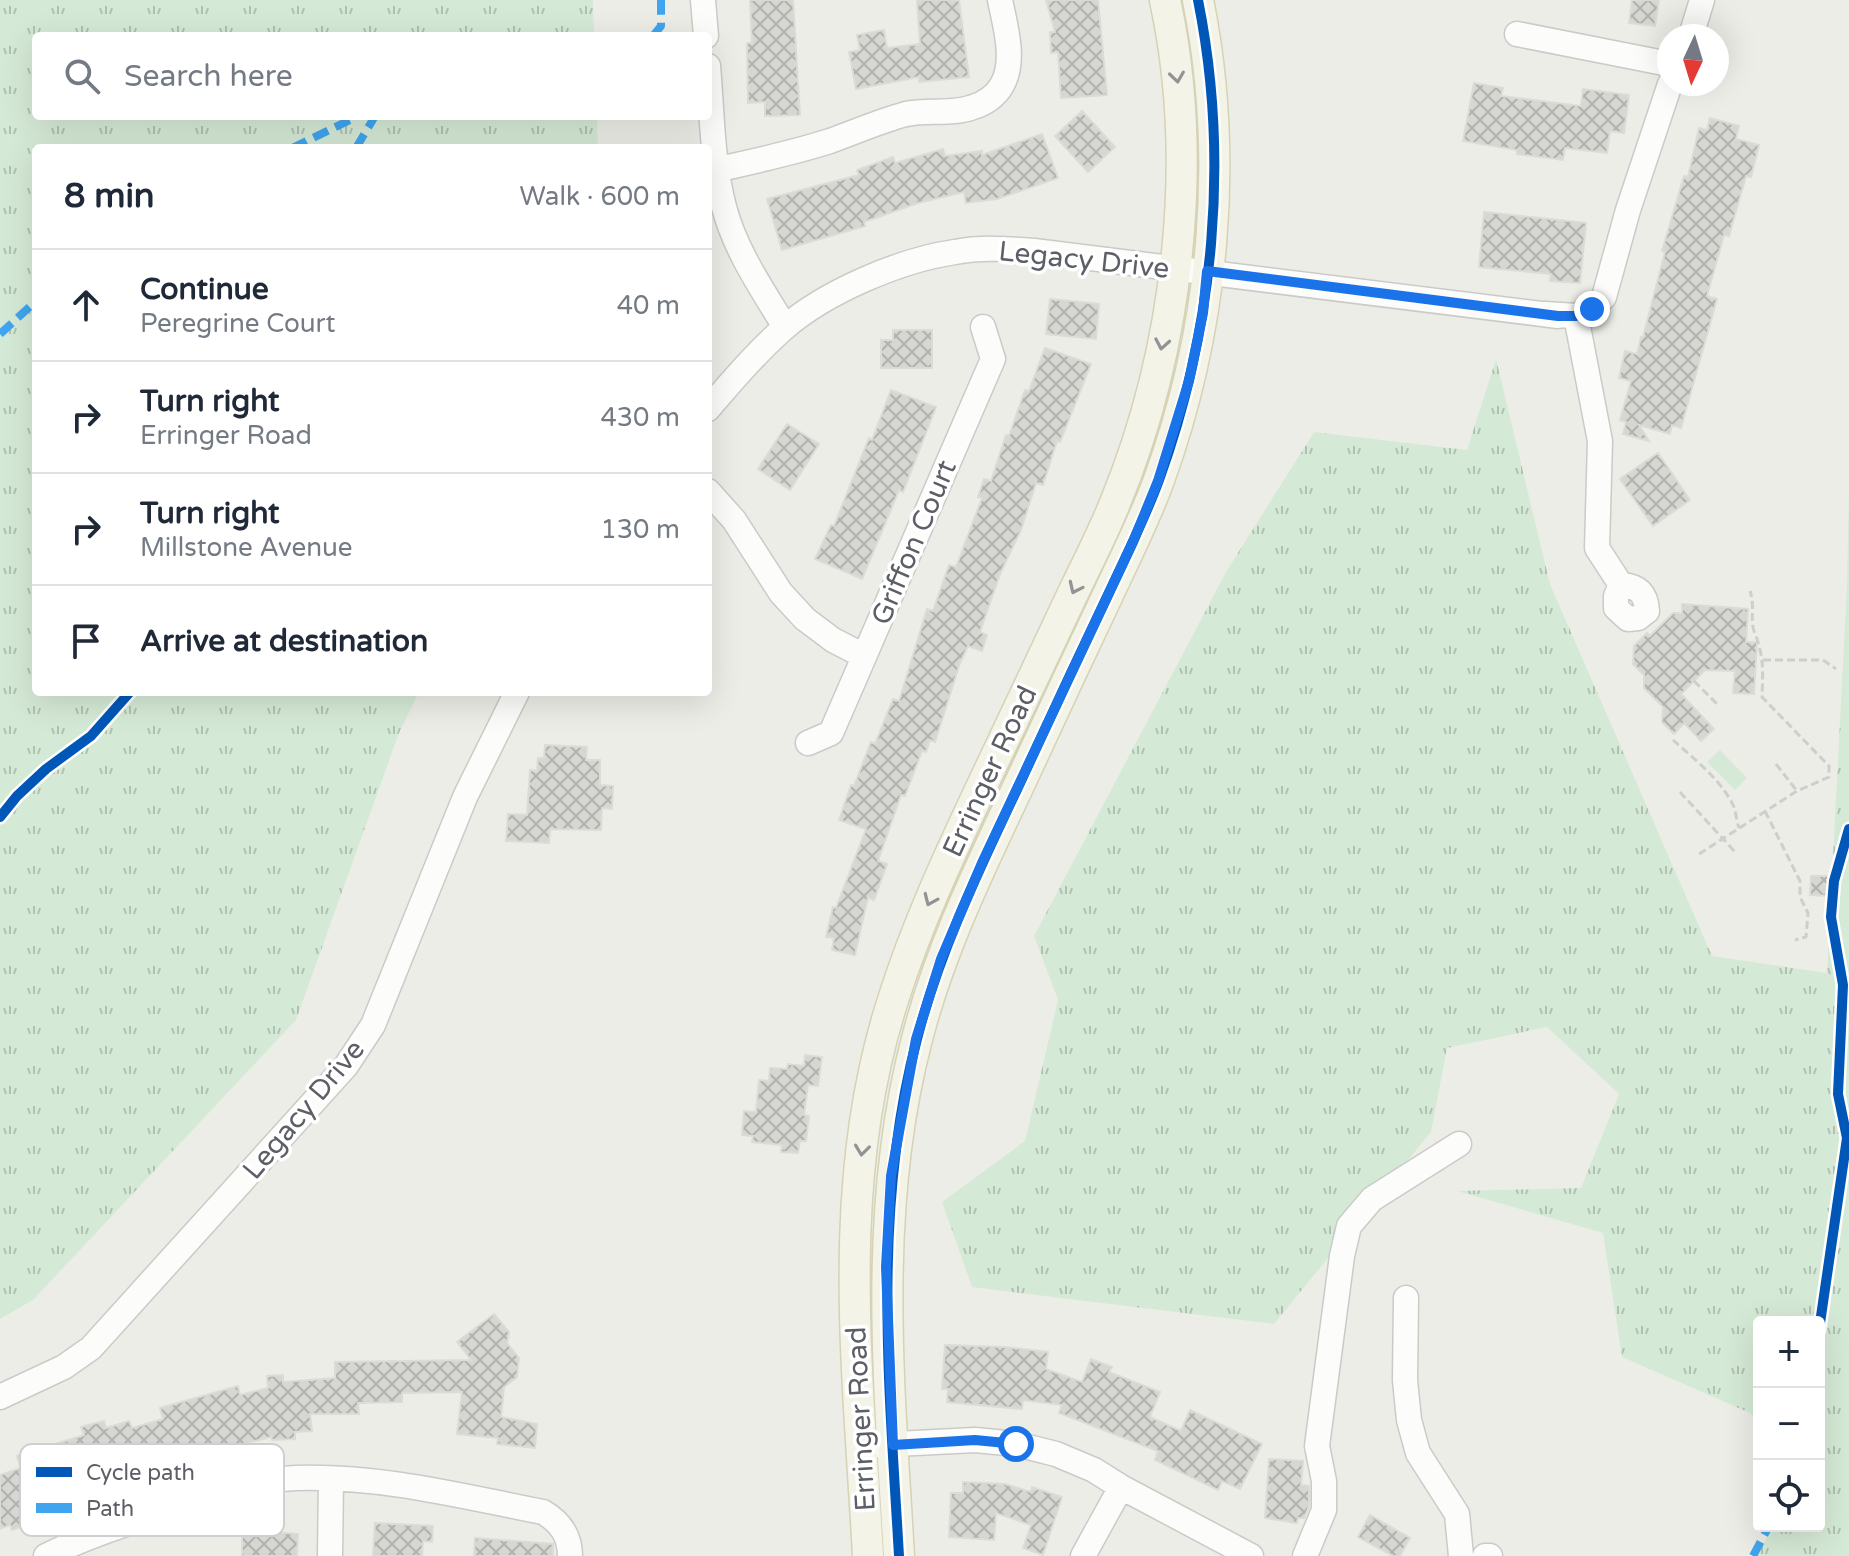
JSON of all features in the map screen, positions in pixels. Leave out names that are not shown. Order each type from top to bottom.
[{"type":"main road","name":"Erringer Road","points":[[868,1556],[855,1376],[853,1271],[858,1183],[870,1084],[892,1001],[922,918],[1115,502],[1141,428],[1161,352],[1182,186],[1179,98],[1165,0]]},
{"type":"main road","name":"Erringer Road","points":[[899,1556],[886,1295],[891,1176],[903,1099],[916,1039],[941,959],[970,890],[1133,542],[1158,481],[1189,381],[1203,313],[1215,176],[1213,114],[1198,0]]},
{"type":"street","points":[[703,0],[706,32]]},
{"type":"street","points":[[716,170],[773,157],[917,112],[971,109],[989,100],[1002,85],[1008,56],[1000,0]]},
{"type":"street","points":[[1695,24],[1702,0]]},
{"type":"street","points":[[1517,34],[1657,62]]},
{"type":"street","points":[[1621,585],[1597,548],[1600,441],[1567,316],[1592,309],[1604,297],[1628,210],[1666,96]]},
{"type":"street","points":[[712,118],[716,170],[724,209],[738,247],[785,327]]},
{"type":"street","name":"Legacy Drive","points":[[712,404],[785,327],[826,300],[870,278],[916,261],[955,252],[1008,249],[1567,316]]},
{"type":"street","name":"Griffon Court","points":[[808,743],[831,733],[993,359],[983,327]]},
{"type":"street","points":[[712,495],[734,520],[781,593],[805,619],[833,640],[864,656]]},
{"type":"street","name":"Legacy Drive","points":[[0,1397],[64,1367],[91,1348],[346,1066],[373,1025],[465,797],[515,696]]},
{"type":"street","points":[[1305,1556],[1324,1510],[1324,1481],[1317,1446],[1342,1256],[1349,1226],[1372,1199],[1459,1144]]},
{"type":"street","points":[[1406,1298],[1405,1380],[1409,1420],[1418,1453],[1457,1514],[1461,1556]]},
{"type":"street","points":[[862,1446],[975,1440],[1016,1444],[1056,1454],[1094,1470],[1251,1556]]},
{"type":"street","points":[[284,1479],[393,1484],[543,1512],[555,1519],[565,1531],[570,1551]]},
{"type":"street","points":[[330,1556],[331,1480]]},
{"type":"street","points":[[1083,1556],[1121,1487]]},
{"type":"street","points":[[46,1556],[91,1536]]},
{"type":"path","points":[[1699,854],[1797,791],[1829,777],[1829,766],[1762,697],[1763,660],[1760,639],[1754,630],[1750,591]]},
{"type":"path","points":[[1763,660],[1823,660],[1836,669]]},
{"type":"path","points":[[1694,681],[1717,704]]},
{"type":"path","points":[[1673,740],[1711,775],[1734,805],[1739,828]]},
{"type":"path","points":[[1776,764],[1797,791]]},
{"type":"path","points":[[1680,792],[1736,853]]},
{"type":"path","points":[[1765,811],[1800,881],[1800,897],[1808,913],[1806,937],[1795,940]]},
{"type":"green space","points":[[0,0],[593,0],[594,32],[32,32],[32,120],[597,120],[598,144],[32,144],[32,696],[417,696],[399,733],[296,1020],[33,1300],[0,1319]]},
{"type":"green space","points":[[1496,359],[1550,584],[1712,956],[1827,973],[1849,490],[1849,1556],[1757,1556],[1770,1532],[1825,1532],[1825,1316],[1753,1316],[1753,1417],[1622,1357],[1603,1233],[1457,1191],[1581,1188],[1619,1094],[1547,1027],[1447,1048],[1431,1132],[1274,1324],[972,1287],[942,1202],[1025,1141],[1058,1000],[1034,936],[1226,572],[1314,432],[1467,450]]},
{"type":"green space","points":[[1720,750],[1747,778],[1735,790],[1707,762]]},
{"type":"building","points":[[750,0],[793,0],[800,115],[765,116],[765,102],[748,103],[747,43],[752,43]]},
{"type":"building","points":[[917,0],[959,0],[969,77],[919,82],[919,77],[856,89],[849,52],[860,50],[857,35],[884,30],[887,48],[920,44]]},
{"type":"building","points":[[1046,0],[1098,0],[1107,95],[1061,98],[1058,52],[1051,53],[1050,32],[1055,32]]},
{"type":"building","points":[[1632,0],[1659,0],[1655,26],[1629,23]]},
{"type":"building","points":[[1474,83],[1503,88],[1501,96],[1581,106],[1583,89],[1629,95],[1624,133],[1610,131],[1607,153],[1565,148],[1563,160],[1517,154],[1517,150],[1463,141]]},
{"type":"building","points":[[1082,111],[1115,147],[1088,172],[1055,136]]},
{"type":"building","points":[[1710,118],[1739,126],[1736,139],[1759,145],[1751,177],[1746,176],[1729,236],[1724,235],[1707,296],[1717,299],[1681,428],[1672,425],[1670,434],[1639,425],[1649,441],[1623,434],[1626,422],[1620,420],[1631,381],[1619,378],[1625,351],[1637,354],[1643,337],[1665,252],[1662,251],[1684,176],[1688,177],[1699,128],[1707,130]]},
{"type":"building","points":[[1042,134],[1058,178],[997,199],[966,203],[964,192],[918,203],[864,222],[865,226],[782,250],[767,199],[859,175],[857,170],[893,157],[895,163],[943,149],[945,156],[982,151],[982,155]]},
{"type":"building","points":[[1484,212],[1586,223],[1580,283],[1550,281],[1551,274],[1479,267]]},
{"type":"building","points":[[1050,299],[1099,304],[1096,339],[1046,334]]},
{"type":"building","points":[[893,330],[932,330],[932,368],[881,368],[881,340],[893,340]]},
{"type":"building","points":[[1045,348],[1091,364],[1060,442],[1057,441],[1043,485],[1036,483],[1021,530],[1000,574],[980,632],[987,635],[982,651],[968,646],[935,742],[930,740],[926,752],[922,751],[905,796],[901,795],[878,861],[887,864],[874,900],[868,897],[855,955],[832,950],[834,938],[826,937],[833,907],[836,908],[866,829],[839,820],[851,785],[854,786],[871,742],[875,744],[893,699],[899,701],[927,609],[933,611],[949,565],[956,567],[982,498],[978,497],[984,479],[991,481],[1006,435],[1009,436],[1025,390],[1029,391]]},
{"type":"building","points":[[891,390],[936,407],[903,492],[899,490],[862,579],[815,559],[831,525],[834,526]]},
{"type":"building","points":[[787,424],[819,444],[790,490],[758,469]]},
{"type":"building","points":[[1658,453],[1690,500],[1653,526],[1620,479]]},
{"type":"building","points":[[1682,604],[1748,609],[1746,642],[1757,642],[1754,694],[1733,693],[1735,671],[1705,670],[1681,694],[1714,729],[1701,741],[1684,723],[1674,734],[1662,722],[1663,707],[1644,688],[1644,675],[1633,664],[1634,646],[1647,633],[1650,636],[1673,613],[1682,613]]},
{"type":"building","points":[[545,745],[587,747],[586,760],[600,760],[600,785],[613,786],[612,809],[602,808],[601,830],[550,829],[549,843],[506,841],[508,814],[527,815],[530,770],[537,771],[538,758],[544,758]]},
{"type":"building","points":[[1811,876],[1830,876],[1829,896],[1810,895]]},
{"type":"building","points":[[805,1055],[822,1057],[818,1086],[808,1085],[804,1115],[809,1116],[806,1141],[800,1141],[798,1153],[781,1152],[782,1145],[752,1142],[753,1136],[742,1135],[744,1111],[756,1112],[759,1080],[769,1081],[770,1068],[787,1069],[788,1064],[804,1066]]},
{"type":"building","points":[[494,1314],[509,1332],[507,1343],[519,1358],[517,1377],[504,1387],[501,1417],[537,1424],[535,1448],[497,1444],[498,1438],[457,1434],[462,1392],[402,1393],[402,1402],[358,1403],[359,1414],[310,1414],[312,1431],[295,1432],[295,1439],[272,1440],[271,1437],[243,1444],[55,1444],[84,1435],[81,1427],[104,1421],[106,1428],[129,1421],[132,1428],[163,1419],[160,1408],[238,1386],[240,1395],[268,1388],[267,1376],[283,1375],[283,1382],[335,1378],[335,1362],[471,1360],[457,1342]]},
{"type":"building","points":[[945,1345],[1048,1352],[1046,1369],[1082,1382],[1091,1359],[1112,1367],[1109,1372],[1160,1392],[1150,1417],[1181,1431],[1190,1410],[1262,1444],[1240,1489],[1222,1481],[1218,1490],[1155,1460],[1158,1451],[1059,1413],[1062,1405],[1023,1400],[1022,1409],[947,1402],[948,1389],[942,1389]]},
{"type":"building","points":[[1269,1459],[1303,1461],[1301,1485],[1309,1486],[1309,1507],[1304,1518],[1298,1518],[1297,1523],[1265,1518]]},
{"type":"building","points":[[20,1468],[20,1527],[12,1530],[10,1525],[0,1529],[0,1475]]},
{"type":"building","points":[[963,1482],[1005,1484],[1031,1492],[1032,1487],[1062,1497],[1043,1555],[1023,1548],[1031,1525],[996,1513],[994,1540],[949,1537],[951,1493],[963,1493]]},
{"type":"building","points":[[1370,1515],[1410,1538],[1400,1556],[1393,1556],[1358,1537]]},
{"type":"building","points":[[375,1523],[433,1526],[432,1542],[423,1541],[422,1556],[373,1556]]},
{"type":"building","points":[[298,1534],[297,1556],[242,1556],[242,1536]]},
{"type":"building","points":[[475,1538],[553,1544],[553,1556],[474,1556]]},
{"type":"marked path","points":[[656,32],[661,26],[661,0]]},
{"type":"marked path","points":[[300,144],[350,120]]},
{"type":"marked path","points":[[358,144],[373,120]]},
{"type":"marked path","points":[[0,334],[32,305]]},
{"type":"marked path","points":[[1753,1556],[1766,1532]]},
{"type":"cycle path","points":[[899,1556],[887,1296],[894,1167],[903,1103],[926,1006],[949,940],[1140,525],[1178,422],[1204,303],[1214,182],[1208,60],[1198,0]]},
{"type":"cycle path","points":[[0,817],[46,769],[91,736],[126,696]]},
{"type":"cycle path","points":[[1821,1316],[1847,1138],[1838,1094],[1843,985],[1831,917],[1834,881],[1849,829]]},
{"type":"route","points":[[1016,1444],[975,1440],[893,1445],[886,1267],[891,1176],[903,1099],[916,1039],[941,959],[982,863],[1133,542],[1158,481],[1189,381],[1203,313],[1207,271],[1558,316],[1576,316],[1592,309]]}]
